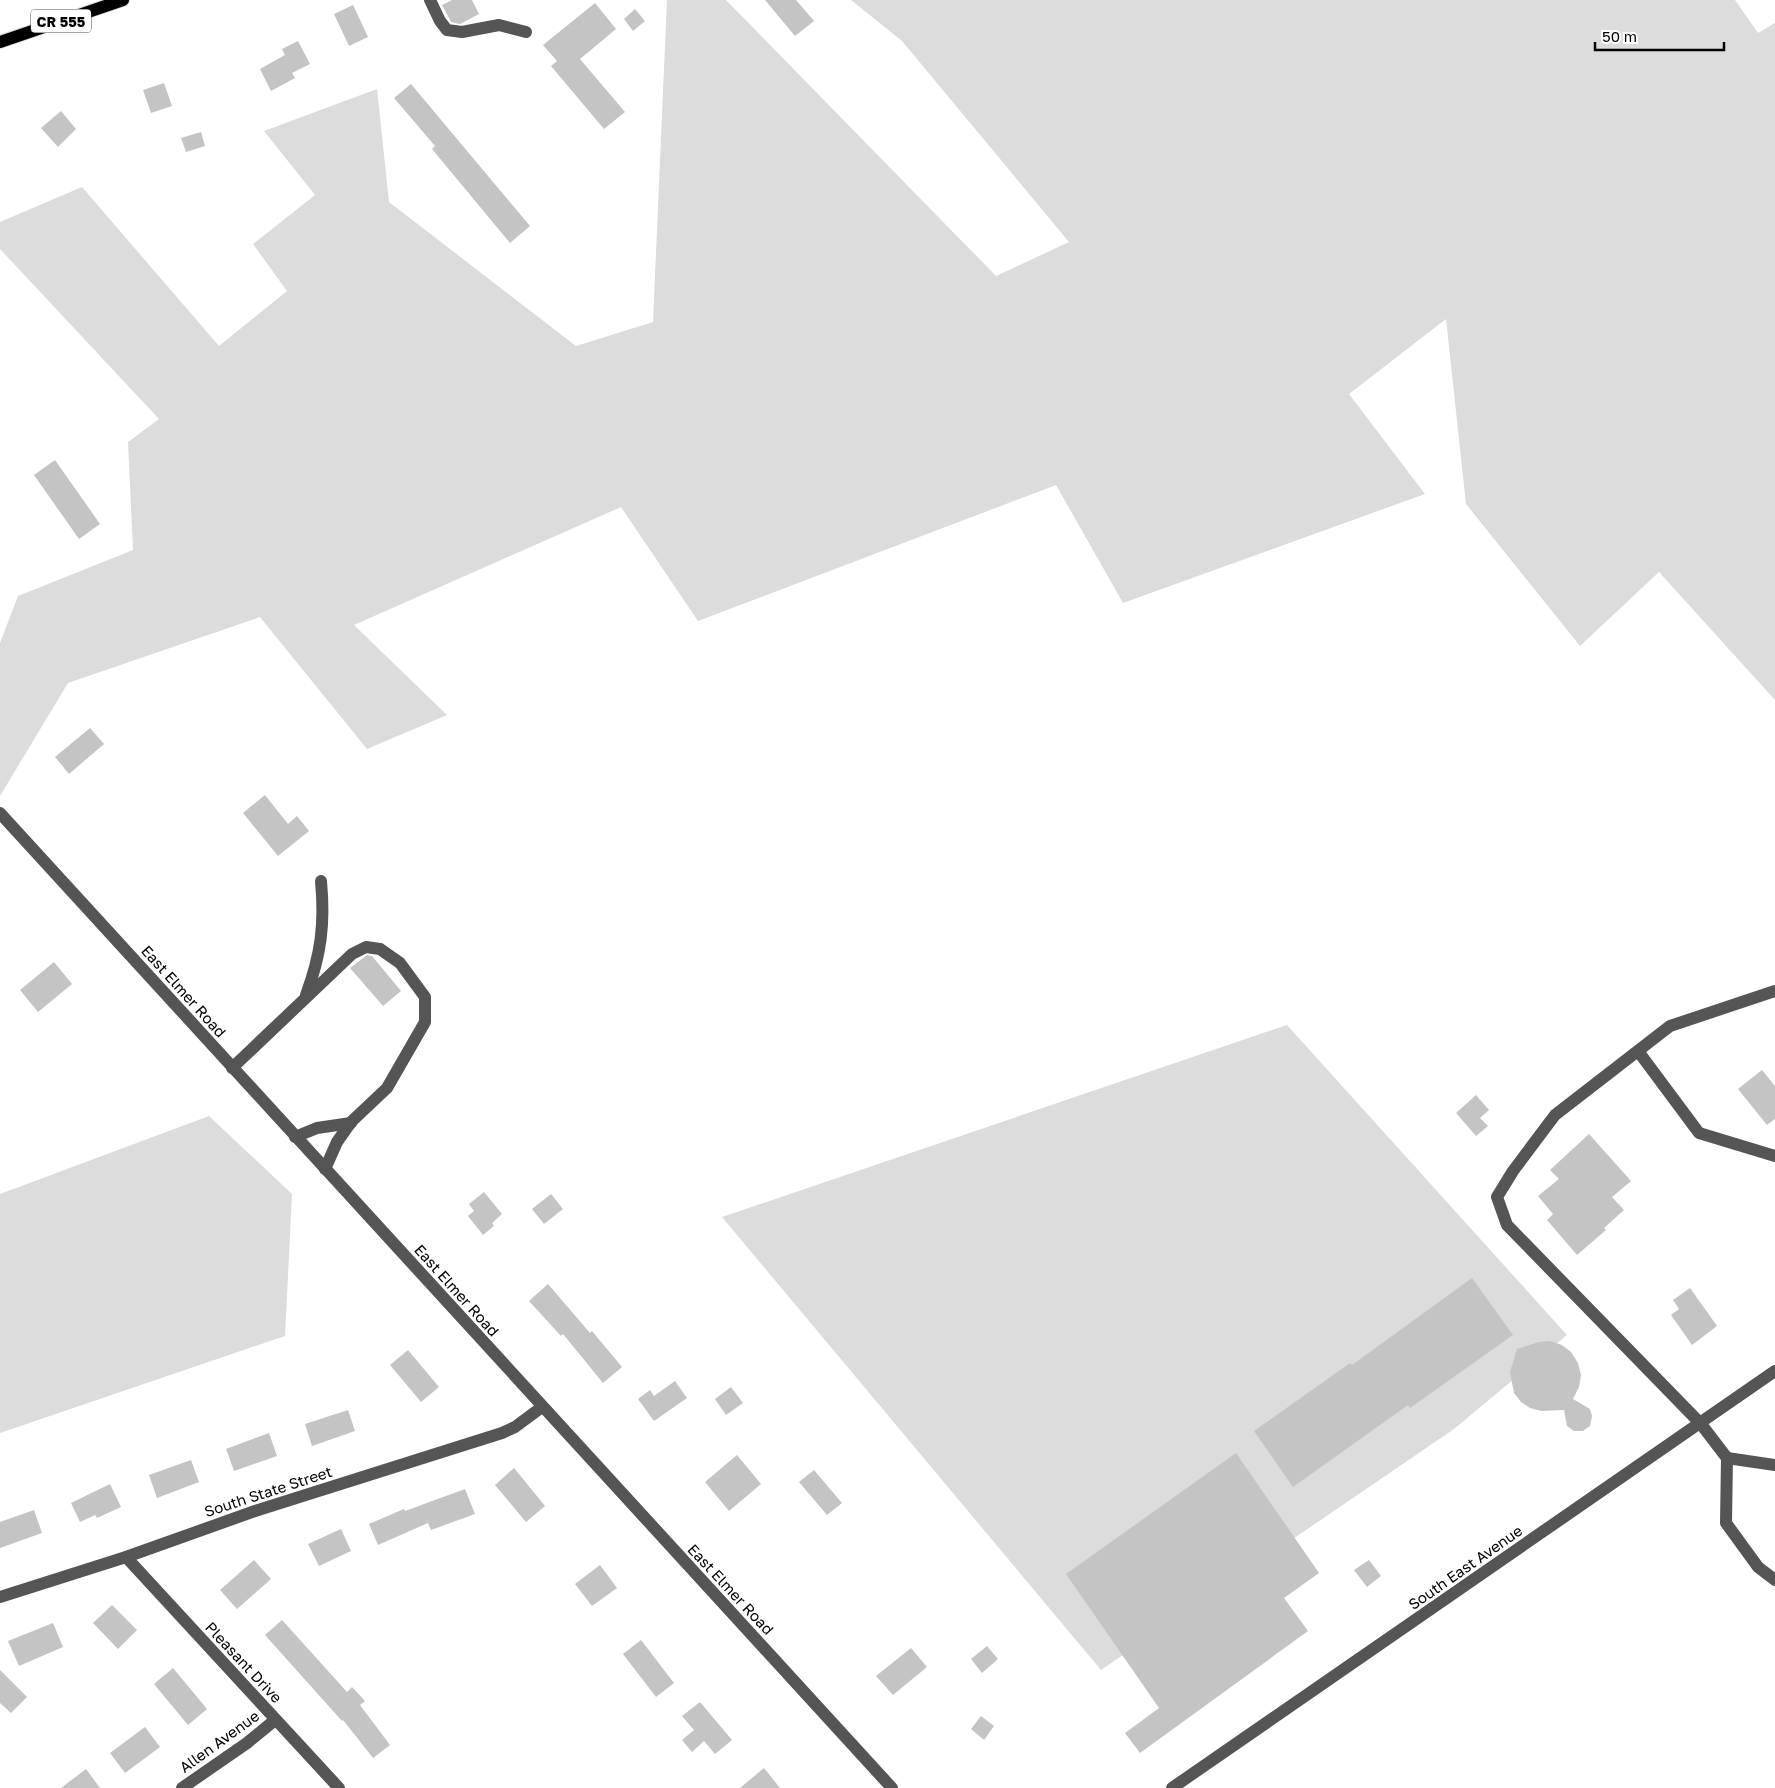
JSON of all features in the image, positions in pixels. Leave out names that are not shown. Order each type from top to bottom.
[{"type":"main road","name":"CR 555","points":[[0,42],[123,0]]},
{"type":"street","points":[[430,0],[440,21],[448,30],[462,32],[499,25],[526,32]]},
{"type":"street","name":"East Elmer Road","points":[[0,813],[892,1788]]},
{"type":"street","points":[[304,1000],[317,962],[324,917],[321,881]]},
{"type":"street","points":[[232,1068],[352,954],[366,947],[380,948],[400,963],[424,997],[425,1022],[387,1088],[351,1123],[337,1142],[325,1169]]},
{"type":"street","points":[[1775,991],[1670,1026],[1555,1115],[1513,1171],[1497,1197],[1507,1225],[1701,1424],[1727,1458],[1726,1524],[1758,1567],[1775,1580]]},
{"type":"street","points":[[1638,1051],[1699,1134],[1775,1156]]},
{"type":"street","points":[[296,1137],[317,1128],[351,1123]]},
{"type":"street","name":"South East Avenue","points":[[1172,1788],[1701,1424],[1775,1371]]},
{"type":"street","name":"South State Street","points":[[0,1597],[126,1557],[255,1511],[502,1433],[515,1427],[542,1407]]},
{"type":"street","points":[[1727,1458],[1775,1465]]},
{"type":"street","name":"Pleasant Drive","points":[[126,1557],[339,1788]]},
{"type":"street","name":"Allen Avenue","points":[[182,1788],[247,1743],[275,1720]]},
{"type":"shaded area","points":[[667,0],[726,0],[996,276],[1069,242],[902,41],[851,0],[1735,0],[1758,33],[1775,23],[1775,700],[1659,572],[1580,646],[1466,504],[1446,319],[1349,394],[1425,494],[1123,603],[1056,485],[698,621],[621,507],[354,625],[447,715],[367,749],[260,617],[68,683],[0,796],[0,643],[18,596],[133,550],[128,442],[159,419],[0,249],[0,222],[82,187],[219,346],[287,291],[253,244],[315,195],[264,131],[377,89],[389,202],[576,346],[653,322]]},
{"type":"shaded area","points":[[1287,1025],[1567,1335],[1454,1429],[1101,1670],[722,1217]]},
{"type":"shaded area","points":[[209,1116],[292,1194],[285,1336],[0,1433],[0,1194]]},
{"type":"building","points":[[452,0],[472,0],[479,14],[460,24],[451,22],[442,5]]},
{"type":"building","points":[[765,0],[796,0],[814,21],[795,36]]},
{"type":"building","points":[[595,3],[616,29],[580,59],[625,112],[604,129],[551,66],[557,61],[543,45]]},
{"type":"building","points":[[353,5],[368,37],[349,46],[334,14]]},
{"type":"building","points":[[635,9],[645,21],[633,31],[624,19]]},
{"type":"building","points":[[298,41],[310,64],[292,73],[295,78],[271,91],[260,69],[285,55],[282,49]]},
{"type":"building","points":[[164,83],[172,106],[151,113],[143,90]]},
{"type":"building","points":[[411,84],[530,226],[510,243],[432,149],[435,146],[394,98]]},
{"type":"building","points":[[61,111],[76,129],[58,147],[41,128]]},
{"type":"building","points":[[201,132],[205,146],[186,152],[181,138]]},
{"type":"building","points":[[55,460],[100,524],[79,539],[34,475]]},
{"type":"building","points":[[90,728],[104,744],[69,774],[55,757]]},
{"type":"building","points":[[265,795],[288,824],[297,816],[309,831],[278,856],[243,813]]},
{"type":"building","points":[[367,955],[372,956],[401,991],[383,1006],[350,968]]},
{"type":"building","points":[[54,962],[72,984],[38,1012],[20,990]]},
{"type":"building","points":[[1762,1070],[1775,1086],[1775,1119],[1767,1125],[1738,1089]]},
{"type":"building","points":[[1476,1095],[1489,1110],[1480,1118],[1488,1126],[1476,1136],[1456,1113]]},
{"type":"building","points":[[1589,1134],[1631,1181],[1612,1197],[1624,1210],[1604,1228],[1606,1230],[1577,1255],[1547,1220],[1553,1214],[1538,1196],[1559,1179],[1550,1170]]},
{"type":"building","points":[[484,1192],[502,1214],[492,1223],[494,1226],[483,1235],[468,1216],[474,1211],[469,1204]]},
{"type":"building","points":[[551,1194],[563,1209],[544,1224],[532,1209]]},
{"type":"building","points":[[1472,1278],[1513,1335],[1410,1408],[1408,1405],[1293,1487],[1254,1431],[1350,1363],[1352,1365]]},
{"type":"building","points":[[548,1284],[590,1333],[592,1331],[622,1367],[603,1383],[563,1334],[561,1336],[529,1301]]},
{"type":"building","points":[[1690,1288],[1717,1326],[1692,1345],[1671,1315],[1679,1309],[1673,1300]]},
{"type":"building","points":[[1550,1341],[1562,1345],[1571,1352],[1578,1363],[1581,1375],[1579,1387],[1573,1399],[1590,1409],[1592,1416],[1590,1426],[1583,1431],[1574,1431],[1567,1426],[1564,1410],[1541,1411],[1530,1408],[1521,1402],[1514,1393],[1510,1372],[1517,1349],[1539,1342]]},
{"type":"building","points":[[408,1350],[439,1387],[421,1402],[390,1365]]},
{"type":"building","points":[[675,1381],[687,1398],[654,1421],[638,1399],[650,1390],[654,1396]]},
{"type":"building","points":[[731,1387],[743,1403],[726,1415],[715,1399]]},
{"type":"building","points":[[348,1410],[355,1431],[312,1446],[305,1424]]},
{"type":"building","points":[[269,1433],[277,1456],[234,1471],[226,1449]]},
{"type":"building","points":[[1236,1453],[1319,1573],[1284,1598],[1308,1631],[1140,1753],[1125,1733],[1159,1708],[1066,1574]]},
{"type":"building","points":[[737,1455],[761,1484],[729,1511],[705,1482]]},
{"type":"building","points":[[191,1460],[199,1482],[157,1498],[149,1475]]},
{"type":"building","points":[[514,1468],[545,1506],[526,1522],[495,1485]]},
{"type":"building","points":[[814,1470],[842,1503],[827,1515],[799,1482]]},
{"type":"building","points":[[110,1484],[121,1507],[97,1518],[95,1515],[80,1522],[71,1503]]},
{"type":"building","points":[[465,1489],[475,1514],[431,1530],[428,1523],[378,1545],[369,1524],[404,1509],[405,1511]]},
{"type":"building","points":[[34,1510],[42,1533],[0,1548],[0,1522]]},
{"type":"building","points":[[341,1529],[351,1551],[319,1566],[308,1544]]},
{"type":"building","points":[[254,1560],[271,1579],[237,1609],[220,1590]]},
{"type":"building","points":[[1369,1560],[1381,1576],[1367,1587],[1354,1570]]},
{"type":"building","points":[[600,1565],[617,1588],[592,1606],[575,1584]]},
{"type":"building","points":[[112,1605],[137,1630],[118,1649],[93,1623]]},
{"type":"building","points":[[282,1620],[347,1692],[352,1687],[365,1701],[360,1705],[390,1745],[373,1758],[343,1720],[265,1635]]},
{"type":"building","points":[[53,1623],[63,1647],[19,1666],[8,1641]]},
{"type":"building","points":[[641,1640],[674,1683],[656,1697],[623,1654]]},
{"type":"building","points":[[987,1646],[998,1659],[982,1673],[971,1659]]},
{"type":"building","points":[[911,1648],[927,1667],[893,1695],[876,1676]]},
{"type":"building","points":[[173,1668],[207,1709],[188,1725],[154,1684]]},
{"type":"building","points":[[0,1670],[27,1697],[11,1713],[0,1703]]},
{"type":"building","points":[[700,1702],[732,1740],[715,1754],[704,1741],[692,1752],[682,1740],[694,1730],[682,1716]]},
{"type":"building","points":[[981,1716],[994,1726],[984,1740],[971,1729]]},
{"type":"building","points":[[145,1727],[160,1747],[125,1773],[110,1753]]},
{"type":"building","points":[[764,1768],[780,1788],[740,1788]]},
{"type":"building","points":[[86,1769],[100,1788],[61,1788]]}]
